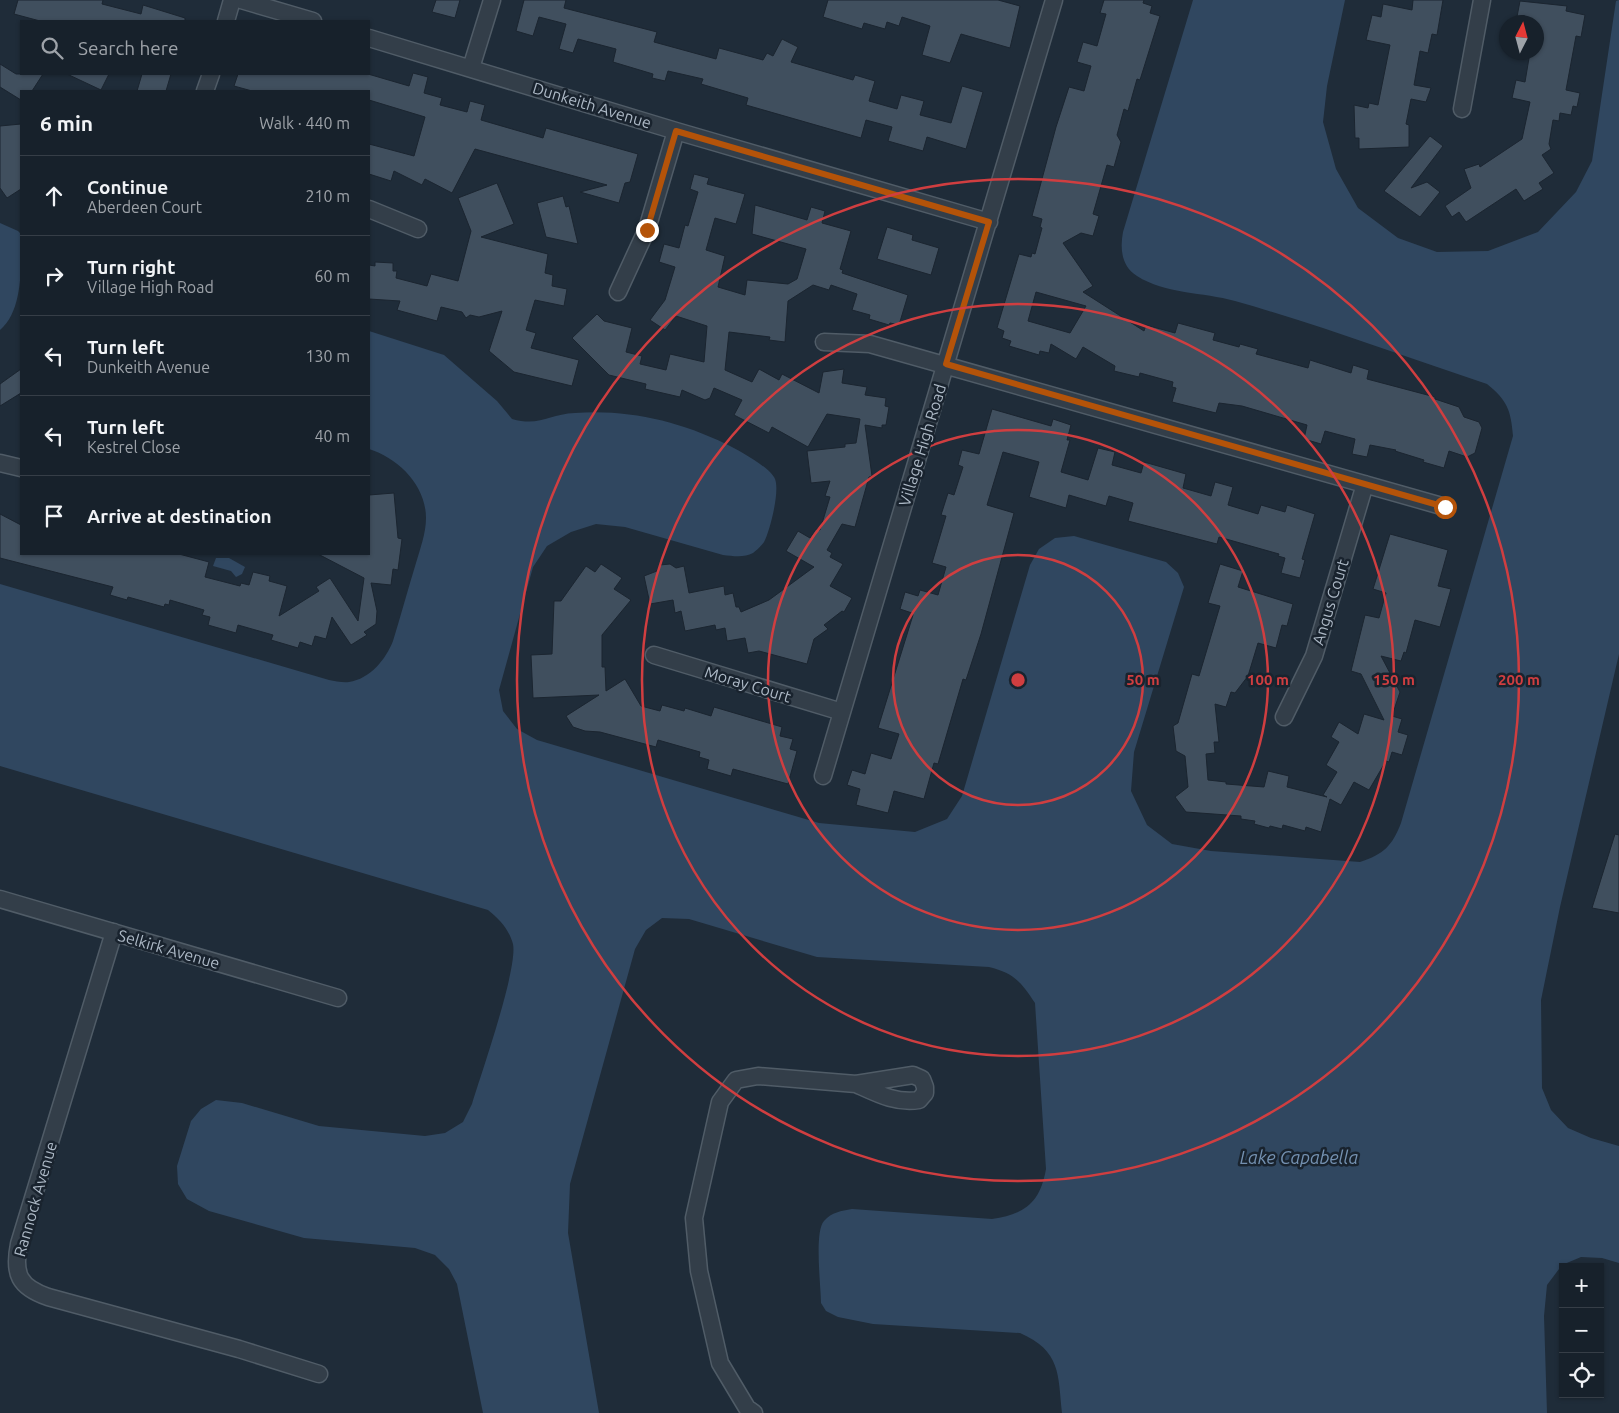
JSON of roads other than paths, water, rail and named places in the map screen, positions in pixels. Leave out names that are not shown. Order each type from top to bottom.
[{"type":"street","points":[[226,20],[232,0]]},
{"type":"street","points":[[241,0],[310,20]]},
{"type":"street","points":[[471,68],[492,0]]},
{"type":"street","name":"Village High Road","points":[[823,776],[1054,0]]},
{"type":"street","points":[[1462,109],[1482,0]]},
{"type":"street","name":"Dunkeith Avenue","points":[[370,38],[676,131],[989,222]]},
{"type":"street","points":[[205,90],[210,75]]},
{"type":"street","points":[[618,292],[647,230],[676,131]]},
{"type":"street","points":[[370,210],[418,228]]},
{"type":"street","points":[[824,342],[870,344],[946,364],[1445,507]]},
{"type":"street","points":[[0,462],[20,468]]},
{"type":"street","name":"Angus Court","points":[[1284,716],[1314,656],[1366,484]]},
{"type":"street","name":"Moray Court","points":[[654,655],[842,712]]},
{"type":"street","name":"Selkirk Avenue","points":[[0,899],[338,998]]},
{"type":"street","name":"Rannock Avenue","points":[[114,932],[19,1244],[16,1270],[20,1279],[36,1293],[48,1297],[239,1349],[319,1374]]},
{"type":"street","points":[[754,1413],[747,1408],[720,1363],[699,1271],[694,1218],[720,1102],[736,1080],[758,1076],[856,1084]]},
{"type":"water","name":"Lake Capabella","points":[[1193,0],[1345,0],[1327,86],[1323,122],[1336,169],[1358,208],[1398,238],[1437,252],[1488,251],[1538,232],[1576,192],[1592,161],[1616,1],[1619,0],[1619,654],[1560,907],[1541,1000],[1542,1088],[1551,1110],[1568,1128],[1591,1138],[1619,1146],[1619,1263],[1602,1258],[1581,1257],[1567,1263],[1559,1263],[1559,1269],[1547,1285],[1544,1316],[1547,1413],[1062,1413],[1060,1387],[1055,1365],[1043,1348],[1020,1333],[873,1324],[838,1317],[826,1311],[821,1303],[819,1236],[824,1221],[833,1214],[852,1209],[992,1219],[1014,1214],[1029,1205],[1035,1198],[1040,1190],[1046,1169],[1035,1003],[1016,979],[998,969],[817,957],[689,919],[662,918],[646,930],[635,949],[570,1184],[568,1233],[599,1413],[483,1413],[457,1284],[449,1269],[435,1255],[415,1248],[304,1238],[209,1211],[187,1199],[178,1184],[177,1166],[191,1121],[201,1109],[216,1100],[242,1103],[319,1126],[425,1136],[445,1133],[463,1122],[472,1104],[505,998],[513,957],[513,944],[506,929],[488,910],[0,766],[0,584],[329,680],[349,682],[364,677],[382,661],[393,641],[422,541],[426,518],[425,506],[421,495],[416,484],[408,474],[390,459],[370,449],[370,331],[444,355],[497,401],[512,419],[530,422],[566,414],[594,412],[652,418],[690,429],[726,444],[767,469],[775,479],[774,511],[769,529],[763,543],[750,555],[723,555],[625,527],[596,524],[571,532],[547,546],[533,567],[499,690],[503,711],[517,729],[537,740],[819,823],[915,832],[947,819],[962,796],[1030,565],[1039,549],[1055,538],[1074,536],[1166,562],[1178,573],[1184,587],[1134,752],[1131,791],[1147,825],[1172,844],[1211,851],[1360,862],[1375,856],[1386,848],[1394,838],[1401,823],[1513,436],[1507,406],[1487,384],[1267,310],[1223,298],[1184,292],[1148,282],[1137,276],[1128,267],[1123,256],[1123,232]]},
{"type":"water","points":[[0,223],[20,233],[20,285],[13,311],[8,321],[0,330]]},
{"type":"water","points":[[216,558],[229,558],[245,567],[242,574],[236,577],[231,571],[213,566]]}]
